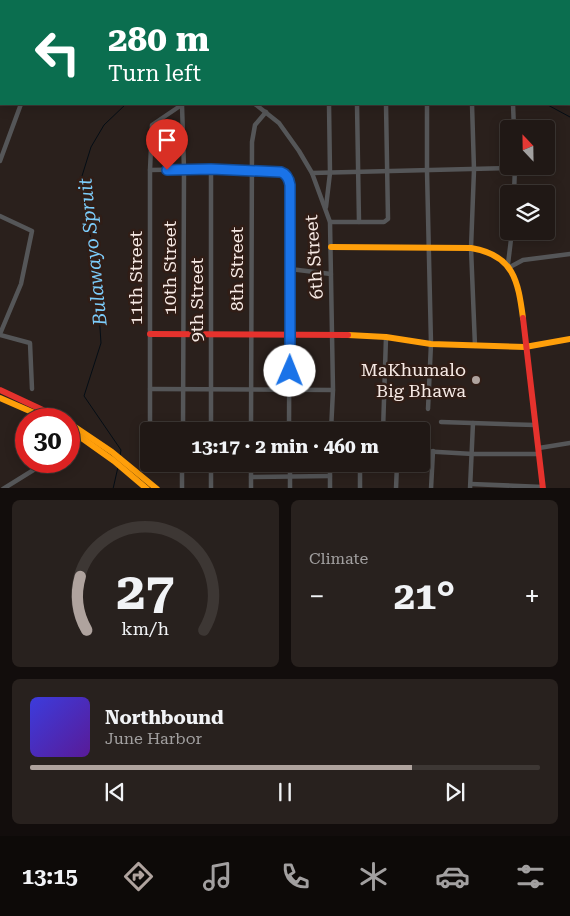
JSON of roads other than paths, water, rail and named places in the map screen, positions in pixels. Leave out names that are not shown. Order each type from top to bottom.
[{"type":"street","points":[[0,161],[22,105]]},
{"type":"street","name":"11th Street","points":[[150,422],[150,170],[152,125],[181,105]]},
{"type":"street","name":"10th Street","points":[[182,105],[184,169],[183,422]]},
{"type":"street","name":"6th Street","points":[[256,105],[279,123],[291,139],[312,173],[330,222],[333,390],[331,422]]},
{"type":"street","points":[[326,209],[330,173],[329,105]]},
{"type":"street","points":[[357,105],[359,222]]},
{"type":"street","points":[[330,222],[384,222],[388,219],[386,105]]},
{"type":"street","points":[[427,105],[431,344],[428,409]]},
{"type":"street","points":[[472,105],[474,170],[471,248],[475,346]]},
{"type":"street","points":[[513,105],[514,120]]},
{"type":"street","name":"8th Street","points":[[251,422],[251,170],[253,131],[258,120],[266,112]]},
{"type":"street","points":[[312,173],[500,168]]},
{"type":"street","name":"9th Street","points":[[211,169],[211,422]]},
{"type":"street","points":[[150,170],[251,170],[281,172],[285,174],[290,185],[289,422]]},
{"type":"street","points":[[0,216],[32,231],[21,284],[0,335],[30,343],[32,389]]},
{"type":"street","points":[[474,423],[470,486],[543,488],[519,289],[509,266],[511,240]]},
{"type":"street","points":[[330,247],[471,248],[492,253],[509,266]]},
{"type":"street","points":[[509,266],[523,260],[570,254]]},
{"type":"street","points":[[290,269],[330,274]]},
{"type":"street","points":[[150,334],[332,334],[386,337],[431,344],[525,347],[570,339]]},
{"type":"street","points":[[383,422],[386,337]]},
{"type":"street","points":[[150,389],[333,390]]},
{"type":"street","points":[[0,390],[38,408]]},
{"type":"street","points":[[0,398],[23,408]]},
{"type":"street","points":[[441,422],[535,425]]},
{"type":"street","points":[[80,430],[112,452],[157,488]]},
{"type":"street","points":[[80,437],[147,488]]},
{"type":"street","points":[[430,452],[473,454],[539,451],[570,443]]},
{"type":"street","points":[[432,488],[433,452]]},
{"type":"street","points":[[182,472],[182,488]]},
{"type":"street","points":[[211,472],[211,488]]},
{"type":"street","points":[[252,472],[252,488]]},
{"type":"street","points":[[290,472],[290,488]]},
{"type":"street","points":[[330,472],[330,488]]},
{"type":"street","points":[[360,472],[360,488]]},
{"type":"street","points":[[396,488],[397,472]]},
{"type":"street","points":[[3,488],[28,473]]},
{"type":"street","points":[[252,477],[330,476]]},
{"type":"waterway","name":"Bulawayo Spruit","points":[[120,456],[121,450],[84,396],[101,343],[97,284],[82,176],[91,147],[104,125],[125,105]]},
{"type":"waterway","points":[[548,105],[570,117]]},
{"type":"waterway","name":"Bulawayo Spruit","points":[[113,488],[118,467]]},
{"type":"place","name":"MaKhumalo Big Bhawa","points":[[476,380]]}]
